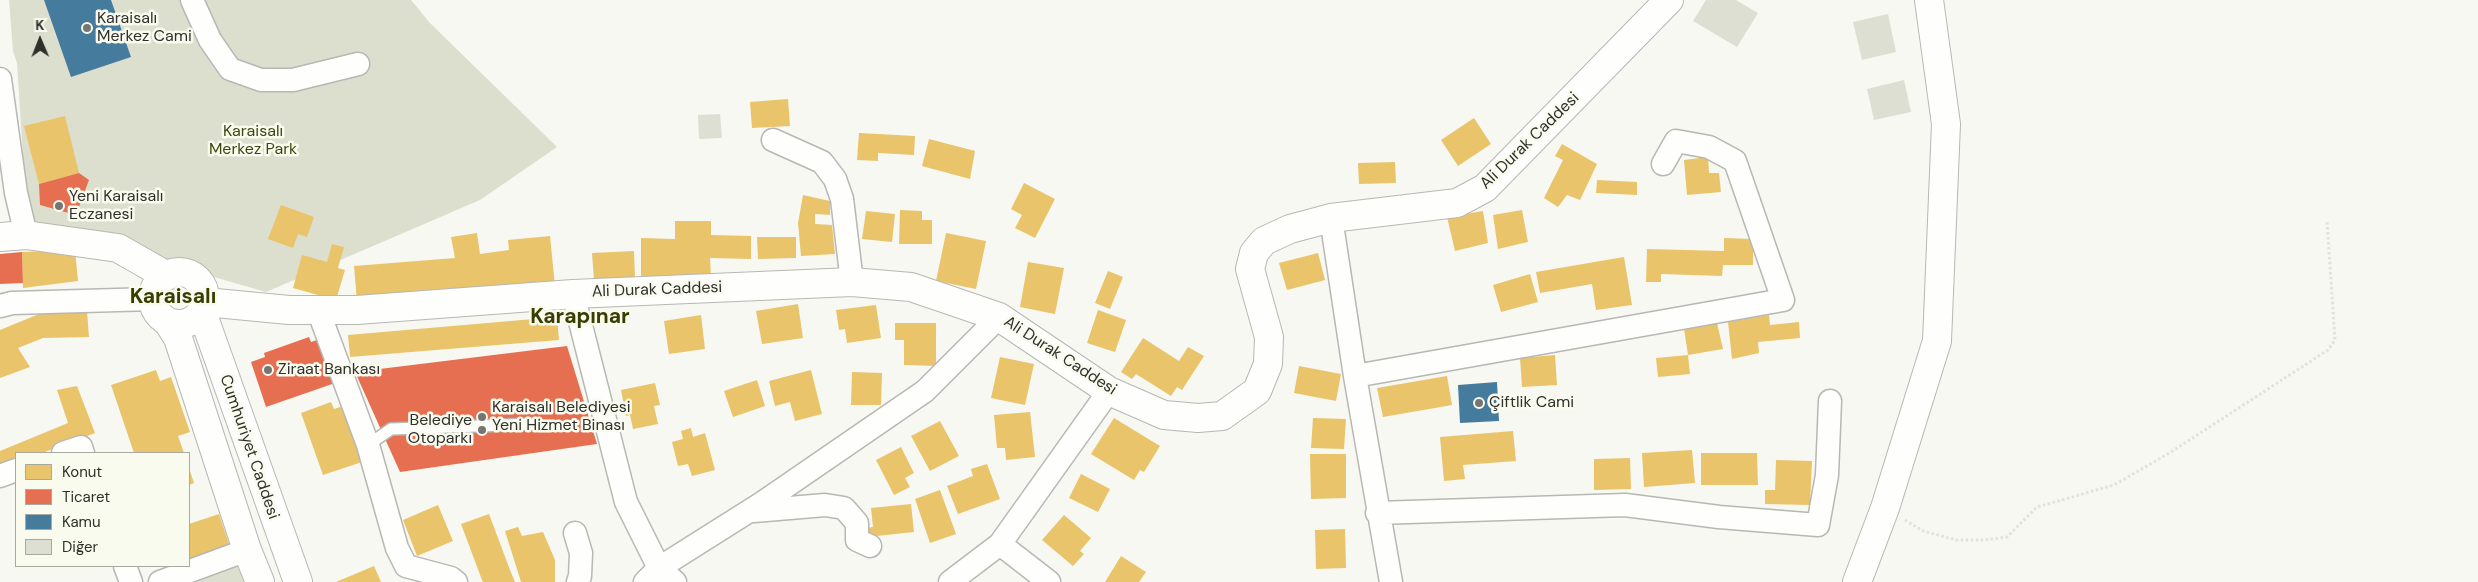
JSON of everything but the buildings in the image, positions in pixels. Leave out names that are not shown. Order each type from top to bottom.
[{"type":"main road","name":"Ali Durak Caddesi","points":[[203,307],[357,310],[572,294],[852,282],[910,287],[999,317],[1109,391],[1164,415],[1198,418],[1222,416],[1257,391],[1268,364],[1269,337],[1250,269],[1254,253],[1264,241],[1290,229],[1332,218],[1457,203],[1485,188],[1669,0]]},
{"type":"main road","points":[[1857,582],[1885,508],[1937,341],[1946,124],[1929,0]]},
{"type":"main road","points":[[13,236],[118,248],[167,276]]},
{"type":"main road","points":[[186,273],[194,277],[205,293],[203,307],[196,319],[187,323],[168,322],[160,317],[155,309],[153,299],[159,282],[167,276],[186,273]]},
{"type":"main road","name":"Cumhuriyet Caddesi","points":[[203,307],[298,582]]},
{"type":"main road","name":"Cumhuriyet Caddesi","points":[[168,322],[178,338],[247,550],[260,582]]},
{"type":"street","points":[[192,0],[210,40],[230,69],[261,80],[293,80],[358,64]]},
{"type":"street","points":[[0,80],[16,193],[13,236]]},
{"type":"street","points":[[773,140],[822,162],[836,179],[842,199],[852,282]]},
{"type":"street","points":[[1354,376],[1783,300],[1736,161],[1709,147],[1676,141],[1663,164]]},
{"type":"street","points":[[1332,218],[1354,376],[1391,582]]},
{"type":"street","points":[[572,294],[626,502],[660,577],[748,512],[925,391],[999,317]]},
{"type":"street","points":[[0,306],[12,303],[153,299]]},
{"type":"street","points":[[318,310],[368,444],[397,548],[406,566],[451,578],[456,582]]},
{"type":"street","points":[[950,582],[1000,544],[1109,391]]},
{"type":"street","points":[[1378,513],[1625,505],[1719,517],[1818,525],[1827,475],[1830,401]]},
{"type":"street","points":[[66,452],[81,447],[83,452]]},
{"type":"street","points":[[0,476],[15,470]]},
{"type":"street","points":[[748,512],[825,505],[844,508],[857,524],[857,540],[870,546]]},
{"type":"street","points":[[574,533],[581,553],[578,582]]},
{"type":"street","points":[[1000,544],[1049,582]]},
{"type":"street","points":[[160,582],[247,550]]},
{"type":"street","points":[[125,567],[131,582]]},
{"type":"lane","points":[[368,444],[391,429],[536,424]]},
{"type":"path","points":[[1885,508],[1923,531],[1956,540],[1984,540],[2007,537],[2037,507],[2114,485],[2171,452],[2328,350],[2335,340],[2327,221]]},
{"type":"green space","name":"Karaisalı Merkez Park","points":[[9,0],[411,0],[430,23],[557,147],[480,200],[266,292],[36,226],[25,188],[17,63],[13,51]]},
{"type":"green space","points":[[236,562],[244,582],[188,582]]},
{"type":"place","name":"Karaisalı Merkez Cami","points":[[87,28]]},
{"type":"place","name":"Yeni Karaisalı Eczanesi","points":[[59,206]]},
{"type":"place","name":"Ziraat Bankası","points":[[268,370]]},
{"type":"place","name":"Çiftlik Cami","points":[[1479,403]]},
{"type":"place","name":"Karaisalı Belediyesi Yeni Hizmet Binası","points":[[482,417]]},
{"type":"place","name":"Belediye Otoparkı","points":[[482,430]]},
{"type":"district","name":"Karaisalı","points":[[173,297]]},
{"type":"district","name":"Karapınar","points":[[580,317]]}]
